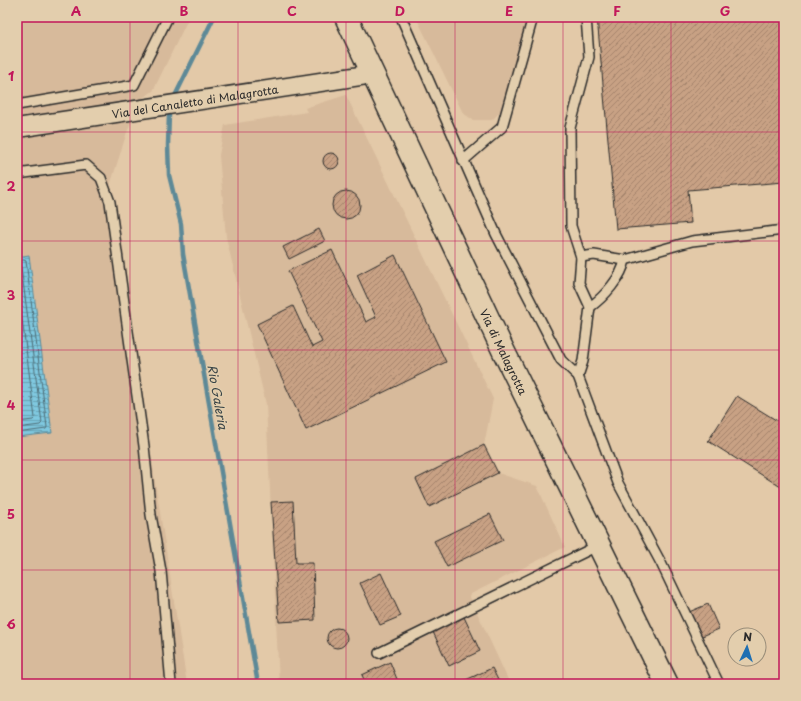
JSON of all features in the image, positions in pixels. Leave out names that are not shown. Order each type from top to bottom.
[{"type":"main road","name":"Via di Malagrotta","points":[[346,17],[499,343],[667,684]]},
{"type":"street","name":"Via del Canaletto di Malagrotta","points":[[17,128],[373,74]]},
{"type":"lane","points":[[17,105],[134,85],[168,17]]},
{"type":"lane","points":[[401,17],[496,234],[561,360],[578,376],[618,483],[661,563],[718,684]]},
{"type":"lane","points":[[463,161],[502,127],[533,17]]},
{"type":"lane","points":[[578,376],[583,362],[590,307],[579,283],[581,257],[570,226],[570,128],[589,57],[586,17]]},
{"type":"lane","points":[[17,174],[86,164],[101,178],[110,202],[144,446],[151,514],[161,572],[171,684]]},
{"type":"lane","points":[[581,257],[594,255],[625,260],[692,241],[784,230]]},
{"type":"lane","points":[[590,307],[601,299],[623,269],[625,260]]},
{"type":"lane","points":[[379,653],[598,545]]},
{"type":"shaded area","points":[[17,17],[189,17],[153,91],[141,99],[127,132],[109,189],[187,684],[17,684]]},
{"type":"shaded area","points":[[416,17],[529,17],[508,104],[492,120],[473,120],[463,113]]},
{"type":"shaded area","points":[[346,95],[493,399],[484,445],[498,473],[537,486],[565,547],[469,595],[510,684],[279,684],[266,404],[226,237],[219,155],[225,125],[307,112],[305,108]]},
{"type":"water","points":[[29,255],[52,433],[17,437],[17,257]]},
{"type":"building","points":[[597,17],[784,17],[784,182],[688,190],[691,223],[616,229]]},
{"type":"building","points":[[328,153],[334,153],[339,158],[337,167],[334,169],[328,169],[323,164],[323,158]]},
{"type":"building","points":[[346,191],[356,195],[360,205],[356,215],[346,219],[336,215],[332,205],[336,195]]},
{"type":"building","points":[[319,229],[325,241],[289,259],[283,247]]},
{"type":"building","points":[[332,250],[366,322],[376,317],[357,275],[395,255],[446,362],[306,430],[257,324],[293,306],[312,347],[322,342],[288,271]]},
{"type":"building","points":[[737,396],[784,425],[784,489],[708,441]]},
{"type":"building","points":[[484,445],[498,473],[429,507],[416,479]]},
{"type":"building","points":[[293,501],[296,563],[313,563],[315,620],[279,622],[271,502]]},
{"type":"building","points":[[490,514],[503,540],[447,567],[434,541]]},
{"type":"building","points":[[381,573],[401,616],[380,625],[360,583]]},
{"type":"building","points":[[708,604],[719,629],[700,637],[689,612]]},
{"type":"building","points":[[464,617],[480,651],[449,666],[433,632]]},
{"type":"building","points":[[337,628],[344,631],[347,638],[344,645],[337,648],[330,645],[327,638],[330,631]]},
{"type":"building","points":[[390,662],[399,684],[366,684],[362,675]]},
{"type":"building","points":[[492,668],[500,684],[457,684]]},
{"type":"waterway","name":"Rio Galeria","points":[[175,96],[214,17]]},
{"type":"waterway","name":"Rio Galeria","points":[[169,114],[169,175],[181,224],[183,254],[258,684]]}]
